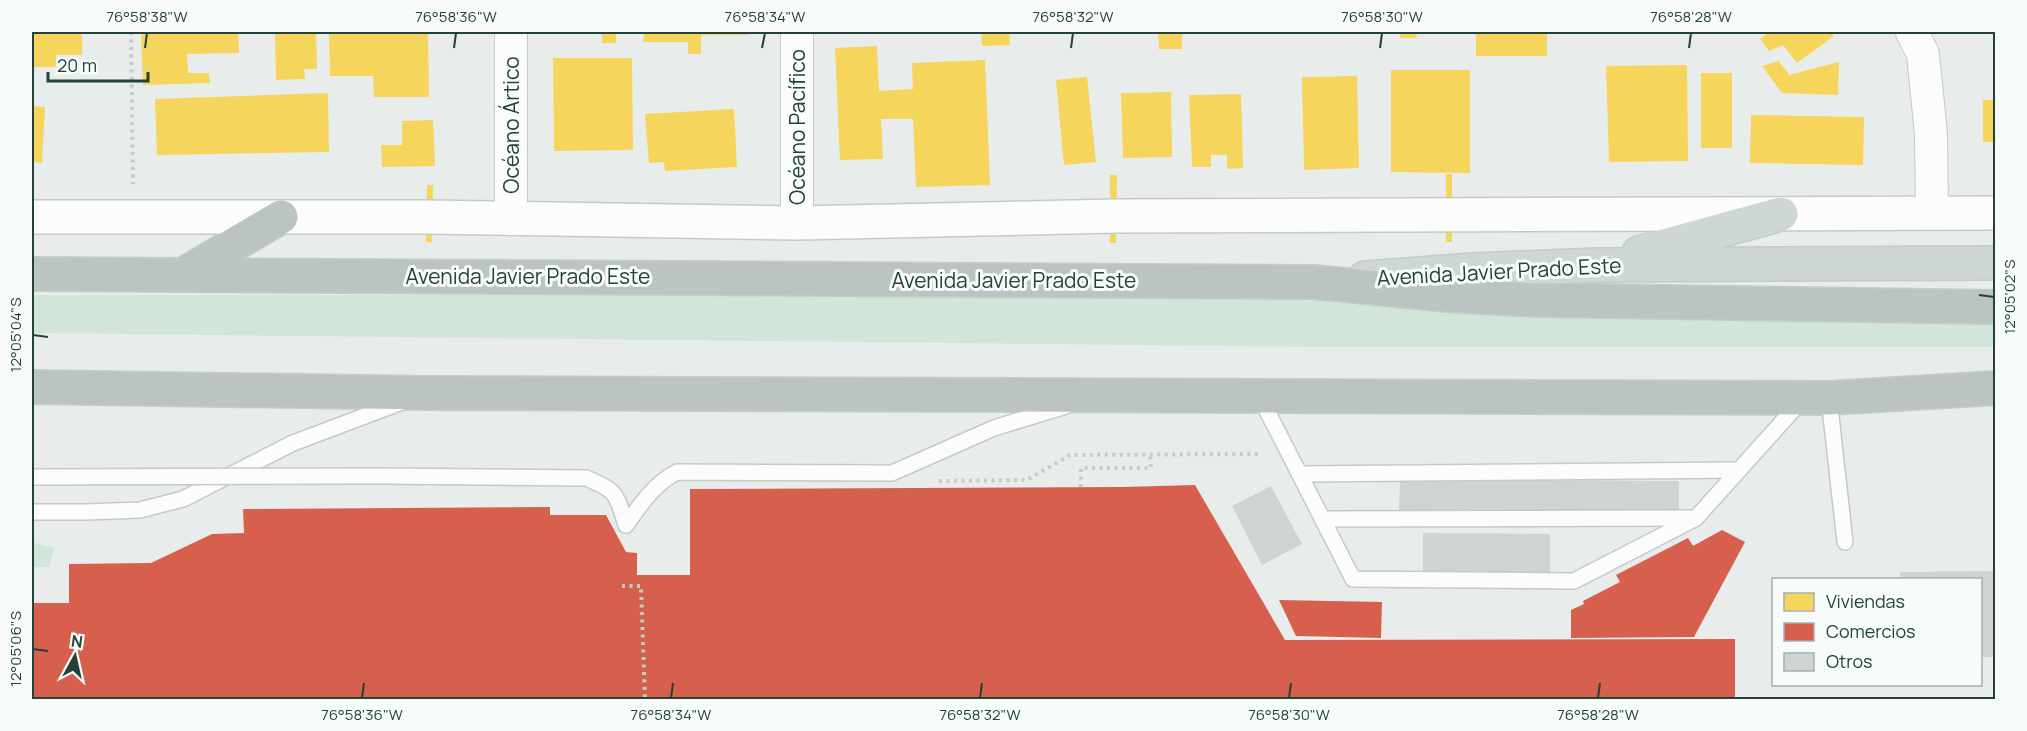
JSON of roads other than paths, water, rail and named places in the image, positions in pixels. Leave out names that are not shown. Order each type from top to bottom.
[{"type":"highway","points":[[183,274],[281,217]]},
{"type":"highway","name":"Avenida Javier Prado Este","points":[[32,274],[1314,282]]},
{"type":"highway","points":[[1314,282],[1447,295],[1536,300],[1995,307]]},
{"type":"highway","points":[[32,387],[427,393],[1816,398],[1995,388]]},
{"type":"main road","points":[[32,217],[281,217],[797,223],[1116,216],[1995,213]]},
{"type":"main road","points":[[1598,265],[1781,214]]},
{"type":"main road","name":"Avenida Javier Prado Este","points":[[1314,282],[1473,270],[1598,265],[1995,263]]},
{"type":"main road","points":[[1816,398],[1995,398]]},
{"type":"street","name":"Océano Ártico","points":[[511,32],[511,219]]},
{"type":"street","name":"Océano Pacífico","points":[[797,32],[797,223]]},
{"type":"street","points":[[1912,32],[1923,54],[1931,134],[1932,213]]},
{"type":"lane","points":[[32,512],[86,513],[140,510],[183,499],[293,443],[427,393]]},
{"type":"lane","points":[[32,477],[586,478],[604,485],[616,495],[626,525],[659,484],[677,472],[892,473],[994,428],[1101,395]]},
{"type":"lane","points":[[1259,395],[1353,579],[1574,581],[1696,518],[1739,470],[1816,398]]},
{"type":"lane","points":[[1816,398],[1845,542]]},
{"type":"lane","points":[[1300,474],[1739,470]]},
{"type":"lane","points":[[1322,519],[1696,518]]}]
